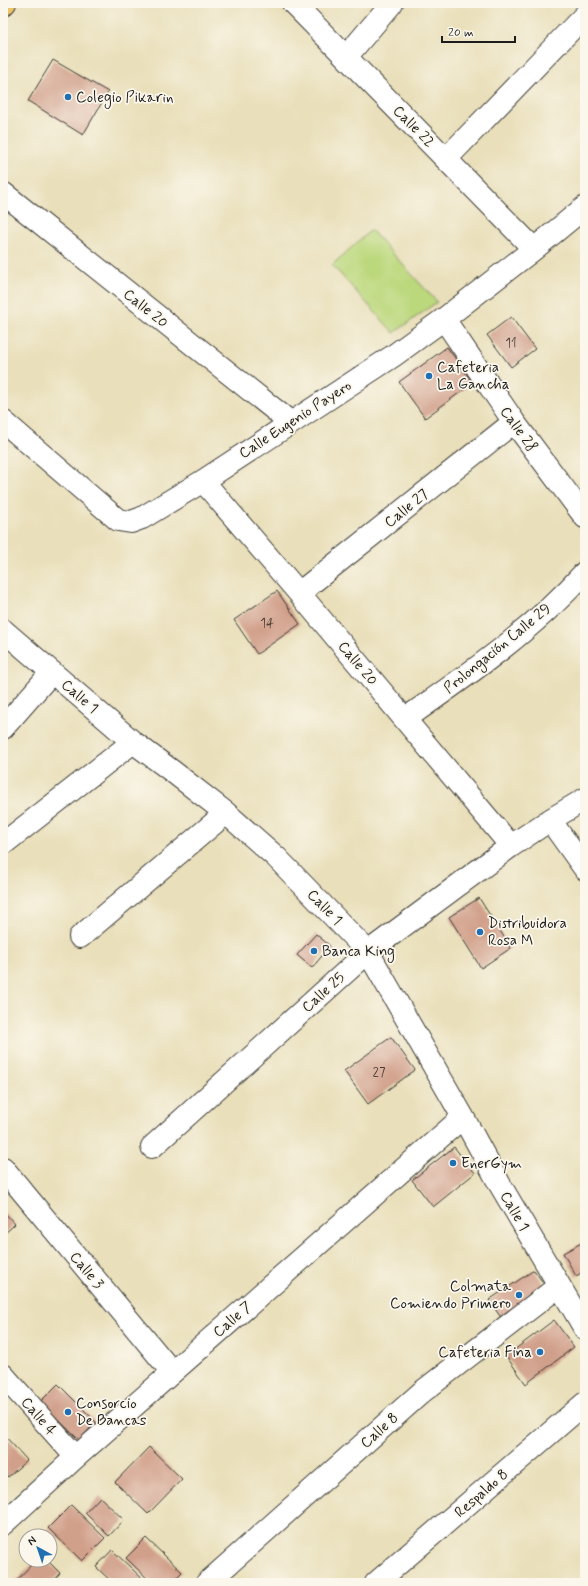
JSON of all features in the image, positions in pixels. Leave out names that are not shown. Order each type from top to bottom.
[{"type":"street","name":"Calle 22","points":[[293,3],[534,249]]},
{"type":"street","points":[[346,57],[392,3]]},
{"type":"street","points":[[446,159],[585,15]]},
{"type":"street","name":"Calle 20","points":[[3,193],[290,422]]},
{"type":"street","name":"Calle Eugenio Payero","points":[[3,421],[118,520],[131,522],[142,518],[203,481],[290,422],[392,356],[444,319],[584,210]]},
{"type":"street","name":"Calle 28","points":[[444,319],[514,422],[585,517]]},
{"type":"street","name":"Calle 27","points":[[299,593],[514,422]]},
{"type":"street","name":"Calle 20","points":[[203,481],[511,846]]},
{"type":"street","name":"Prolongación Calle 29","points":[[405,719],[491,658],[572,587],[585,572]]},
{"type":"street","name":"Calle 1","points":[[3,630],[133,742],[226,813],[276,857],[368,952],[463,1117],[499,1183],[585,1329]]},
{"type":"street","points":[[3,728],[52,672]]},
{"type":"street","points":[[3,844],[133,742]]},
{"type":"street","name":"Calle 25","points":[[152,1146],[368,952],[511,846],[585,799]]},
{"type":"street","points":[[80,938],[226,813]]},
{"type":"street","points":[[550,820],[585,869]]},
{"type":"street","name":"Calle 7","points":[[3,1524],[172,1372],[463,1117]]},
{"type":"street","name":"Calle 3","points":[[3,1168],[172,1372]]},
{"type":"street","name":"Calle 8","points":[[207,1583],[422,1392],[559,1286]]},
{"type":"street","name":"Calle 4","points":[[3,1375],[76,1457]]},
{"type":"street","name":"Respaldo 8","points":[[376,1583],[585,1403]]},
{"type":"green space","points":[[371,230],[437,302],[394,333],[332,265]]},
{"type":"building","name":"Colegio Pikarin","points":[[53,60],[108,92],[83,135],[28,101]]},
{"type":"building","points":[[511,317],[535,349],[511,367],[487,335]]},
{"type":"building","points":[[447,347],[473,383],[425,418],[399,382]]},
{"type":"building","points":[[277,591],[300,624],[257,654],[234,620]]},
{"type":"building","name":"Distribuidora Rosa M","points":[[479,898],[511,948],[481,968],[449,917]]},
{"type":"building","name":"Banca King","points":[[316,934],[330,946],[312,968],[297,955]]},
{"type":"building","points":[[391,1037],[415,1070],[368,1104],[344,1071]]},
{"type":"building","points":[[454,1147],[475,1173],[433,1207],[412,1180]]},
{"type":"building","points":[[3,1211],[15,1224],[3,1235]]},
{"type":"building","points":[[585,1241],[585,1271],[576,1276],[563,1253]]},
{"type":"building","name":"Colmata Comiendo Primero","points":[[534,1270],[549,1291],[504,1322],[489,1300]]},
{"type":"building","name":"Cafeteria Fina","points":[[554,1320],[574,1347],[526,1384],[506,1356]]},
{"type":"building","name":"Consorcio De Bancas","points":[[58,1384],[96,1422],[79,1440],[40,1402]]},
{"type":"building","points":[[3,1434],[27,1460],[8,1477],[3,1471]]},
{"type":"building","points":[[149,1447],[182,1479],[148,1514],[115,1482]]},
{"type":"building","points":[[100,1497],[124,1520],[109,1536],[85,1513]]},
{"type":"building","points":[[71,1505],[105,1538],[82,1561],[58,1538],[58,1528],[48,1528]]},
{"type":"building","points":[[146,1538],[182,1572],[171,1583],[152,1583],[126,1558]]},
{"type":"building","points":[[112,1550],[147,1583],[113,1583],[96,1567]]},
{"type":"building","points":[[28,1568],[55,1568],[60,1573],[51,1583],[14,1583]]},
{"type":"place","name":"Colegio Pikarin","points":[[68,97]]},
{"type":"place","name":"Cafeteria La Gancha","points":[[429,376]]},
{"type":"place","name":"Distribuidora Rosa M","points":[[480,932]]},
{"type":"place","name":"Banca King","points":[[314,951]]},
{"type":"place","name":"EnerGym","points":[[453,1163]]},
{"type":"place","name":"Colmata Comiendo Primero","points":[[519,1295]]},
{"type":"place","name":"Cafeteria Fina","points":[[540,1352]]},
{"type":"place","name":"Consorcio De Bancas","points":[[68,1412]]}]
